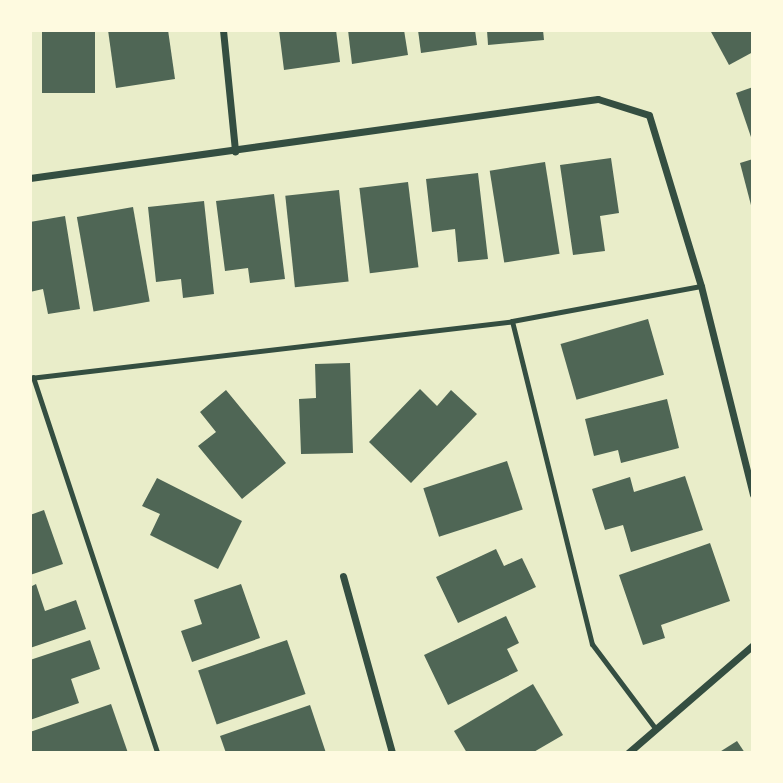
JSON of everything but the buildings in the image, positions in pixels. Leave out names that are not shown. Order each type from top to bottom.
[{"type":"street","points":[[223,30],[235,151]]},
{"type":"street","points":[[30,178],[598,99],[649,115],[701,286],[753,495]]},
{"type":"street","points":[[343,576],[392,753]]},
{"type":"street","points":[[628,753],[753,645]]},
{"type":"lane","points":[[157,753],[32,377],[512,321],[701,286]]},
{"type":"lane","points":[[512,321],[592,644],[655,728]]}]
